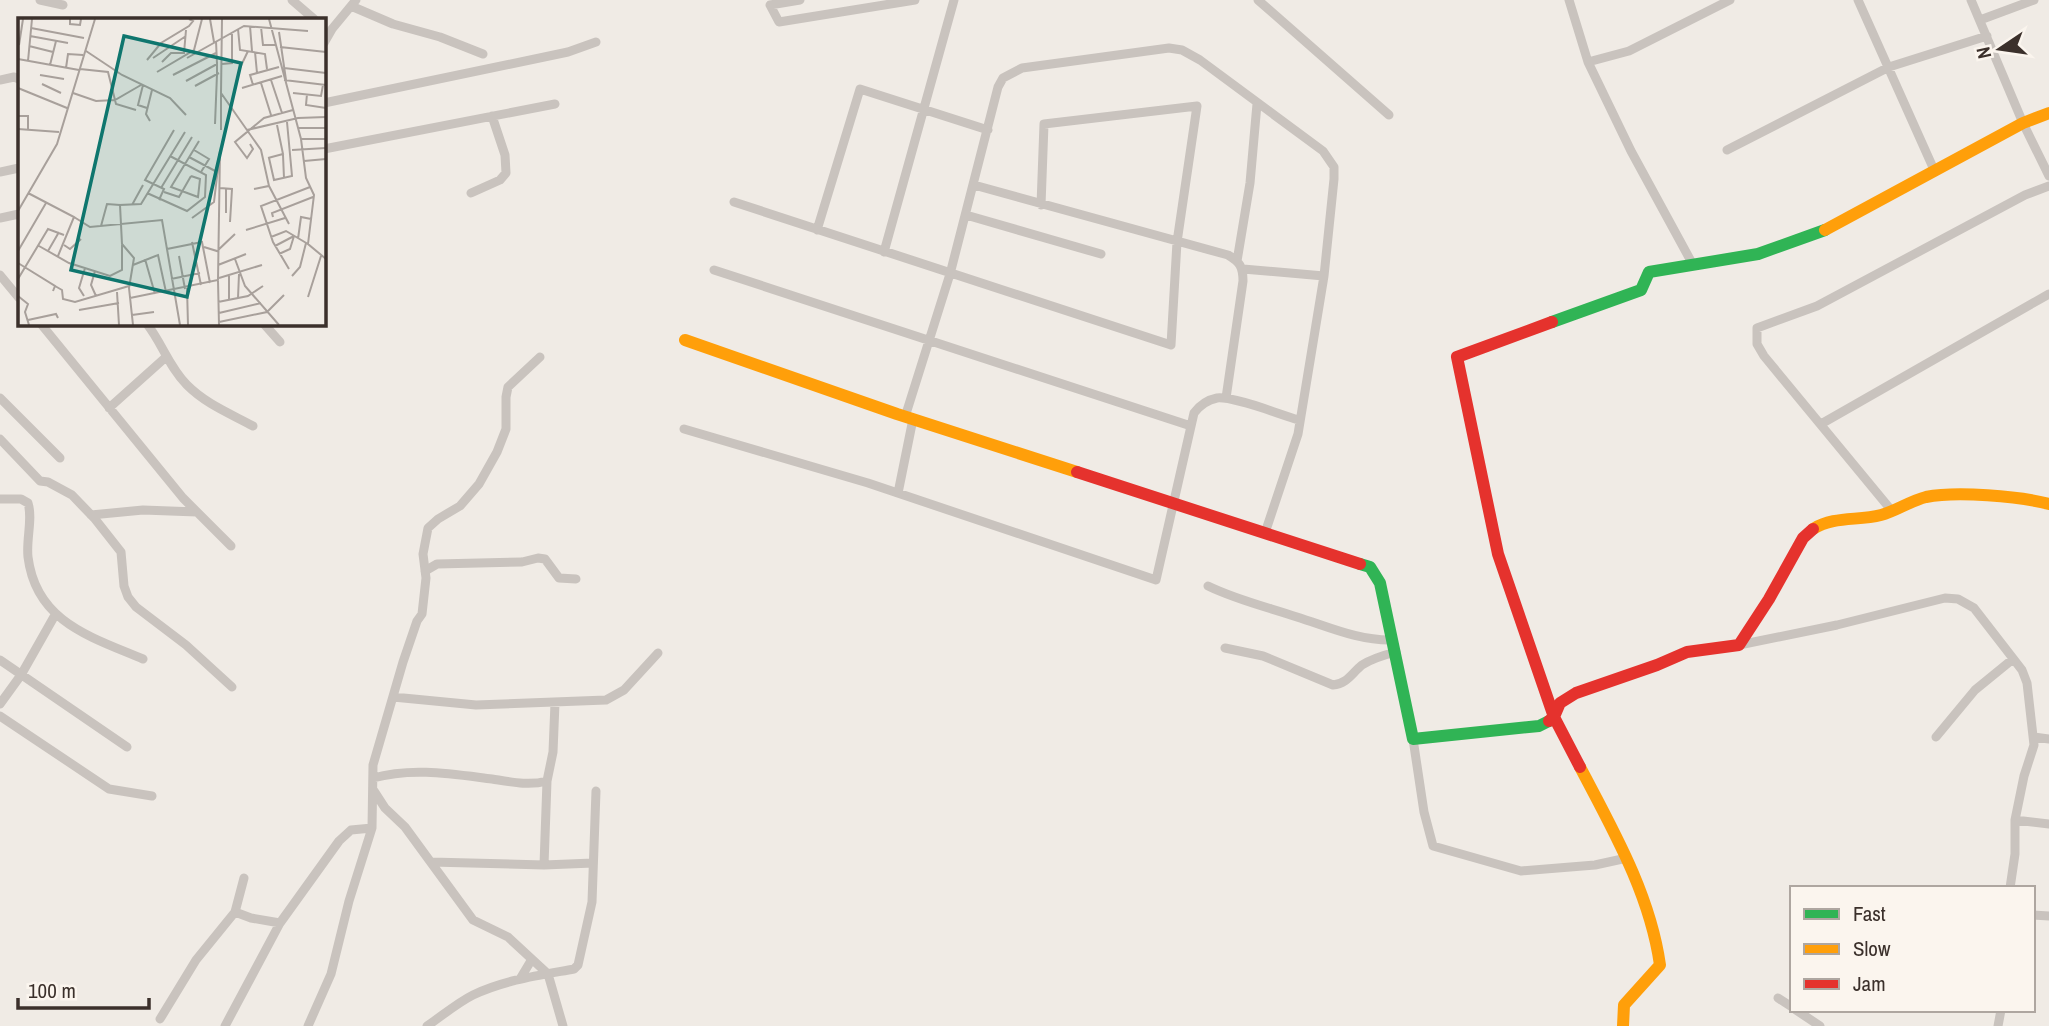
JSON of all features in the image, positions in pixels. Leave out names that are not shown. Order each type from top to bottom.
[{"type":"street","points":[[40,0],[63,5]]},
{"type":"street","points":[[292,0],[313,18]]},
{"type":"street","points":[[800,0],[770,5],[779,22],[915,0]]},
{"type":"street","points":[[884,252],[954,0]]},
{"type":"street","points":[[1258,0],[1389,114]]},
{"type":"street","points":[[1569,0],[1588,62],[1631,151],[1692,263]]},
{"type":"street","points":[[1588,62],[1629,51],[1730,0]]},
{"type":"street","points":[[1858,0],[1935,172]]},
{"type":"street","points":[[1971,0],[2049,177]]},
{"type":"street","points":[[1980,19],[2034,0]]},
{"type":"street","points":[[327,29],[354,3],[393,24],[440,37],[483,54]]},
{"type":"street","points":[[1727,150],[1889,67],[1987,36]]},
{"type":"street","points":[[326,103],[568,52],[596,42]]},
{"type":"street","points":[[898,493],[909,418],[967,215],[998,87],[1003,78],[1022,68],[1155,48],[1182,50],[1323,151],[1334,167],[1324,276],[1298,434],[1265,533]]},
{"type":"street","points":[[0,80],[18,79]]},
{"type":"street","points":[[817,230],[860,89],[988,130]]},
{"type":"street","points":[[326,149],[555,104]]},
{"type":"street","points":[[1226,398],[1242,293],[1240,265],[1257,104]]},
{"type":"street","points":[[734,202],[1171,345],[1177,242],[1196,106],[1044,124],[1041,205]]},
{"type":"street","points":[[1623,1019],[1624,1005],[1656,972],[1661,958],[1656,937],[1627,858],[1554,717],[1498,554],[1457,357],[1641,290],[1648,272],[1758,254],[1819,233],[2023,123],[2049,113]]},
{"type":"street","points":[[471,193],[500,180],[506,173],[505,155],[492,116]]},
{"type":"street","points":[[0,172],[18,168]]},
{"type":"street","points":[[974,185],[1228,255],[1240,265],[1324,276]]},
{"type":"street","points":[[1892,511],[1764,356],[1756,336],[1757,328],[1817,306],[2025,195],[2049,186]]},
{"type":"street","points":[[0,218],[18,214]]},
{"type":"street","points":[[967,215],[1101,254]]},
{"type":"street","points":[[714,270],[1191,426]]},
{"type":"street","points":[[0,275],[18,297]]},
{"type":"street","points":[[1821,424],[2049,294]]},
{"type":"street","points":[[43,326],[197,512],[230,546]]},
{"type":"street","points":[[149,326],[166,357],[186,384],[215,409],[253,426]]},
{"type":"street","points":[[266,326],[280,342]]},
{"type":"street","points":[[685,340],[909,418],[1370,567],[1380,583],[1395,646],[1424,812],[1433,846],[1521,871],[1595,865],[1627,858]]},
{"type":"street","points":[[109,408],[166,357]]},
{"type":"street","points":[[308,1026],[331,974],[349,901],[372,828],[373,765],[417,621],[422,614],[425,571],[423,554],[428,528],[460,506],[479,484],[506,429],[508,387],[540,357]]},
{"type":"street","points":[[0,398],[60,458]]},
{"type":"street","points":[[684,429],[898,493],[1156,580],[1194,413],[1200,405],[1208,400],[1226,398],[1299,420]]},
{"type":"street","points":[[0,439],[40,481],[48,482],[72,495],[91,514],[121,552],[124,586],[136,607],[164,626],[232,687]]},
{"type":"street","points":[[1739,645],[1809,530],[1827,521],[1877,516],[1920,499],[1937,496],[2005,495],[2035,498],[2049,504]]},
{"type":"street","points":[[0,499],[22,499],[28,503],[30,510],[27,543],[31,573],[55,615],[80,633],[143,659]]},
{"type":"street","points":[[91,514],[143,510],[197,512]]},
{"type":"street","points":[[425,571],[437,564],[522,562],[538,558],[545,559],[559,578],[576,579]]},
{"type":"street","points":[[1209,586],[1235,598],[1350,635],[1395,646]]},
{"type":"street","points":[[1413,739],[1539,726],[1554,717],[1560,703],[1576,693],[1657,666],[1687,652],[1739,645],[1837,625],[1945,598],[1958,599],[1974,608],[2022,670],[2027,683],[2034,745],[2015,820],[2015,854],[2010,886]]},
{"type":"street","points":[[0,704],[55,615]]},
{"type":"street","points":[[1225,648],[1263,656],[1334,685],[1345,682],[1370,661],[1395,646]]},
{"type":"street","points":[[393,697],[476,705],[606,700],[637,677],[658,653]]},
{"type":"street","points":[[1936,737],[1975,690],[2013,659]]},
{"type":"street","points":[[0,660],[127,747]]},
{"type":"street","points":[[544,865],[547,781],[553,752],[555,703]]},
{"type":"street","points":[[0,716],[109,789],[152,796]]},
{"type":"street","points":[[2034,737],[2049,739]]},
{"type":"street","points":[[373,778],[394,772],[414,771],[528,784],[547,781]]},
{"type":"street","points":[[374,791],[405,827],[473,920],[502,933],[548,974],[563,1026]]},
{"type":"street","points":[[427,1026],[471,996],[520,979],[574,969],[578,965],[592,902],[596,791]]},
{"type":"street","points":[[2015,820],[2049,824]]},
{"type":"street","points":[[225,1026],[280,922],[339,841],[351,830],[372,828]]},
{"type":"street","points":[[431,862],[544,865],[593,863]]},
{"type":"street","points":[[160,1019],[196,960],[235,912],[244,878]]},
{"type":"street","points":[[235,912],[251,918],[280,922]]},
{"type":"street","points":[[520,979],[532,959]]},
{"type":"street","points":[[1778,998],[1790,1006]]},
{"type":"street","points":[[1799,1012],[1820,1026]]},
{"type":"traffic: fast","points":[[1552,322],[1641,290],[1649,272],[1758,254],[1825,230]]},
{"type":"traffic: fast","points":[[1360,564],[1370,567],[1380,583],[1413,739],[1539,726],[1549,721]]},
{"type":"traffic: slow","points":[[1825,230],[2023,123],[2049,113]]},
{"type":"traffic: slow","points":[[685,340],[897,414],[1077,472]]},
{"type":"traffic: slow","points":[[1813,529],[1837,520],[1881,515],[1920,499],[1939,495],[1988,495],[2049,504]]},
{"type":"traffic: slow","points":[[1580,767],[1629,863],[1648,913],[1660,965],[1624,1005],[1623,1026]]},
{"type":"traffic: jam","points":[[1552,322],[1457,357],[1498,554],[1554,717],[1580,767]]},
{"type":"traffic: jam","points":[[1077,472],[1360,564]]},
{"type":"traffic: jam","points":[[1549,721],[1554,717],[1560,703],[1576,693],[1687,652],[1739,645],[1769,599],[1803,538],[1813,529]]}]
